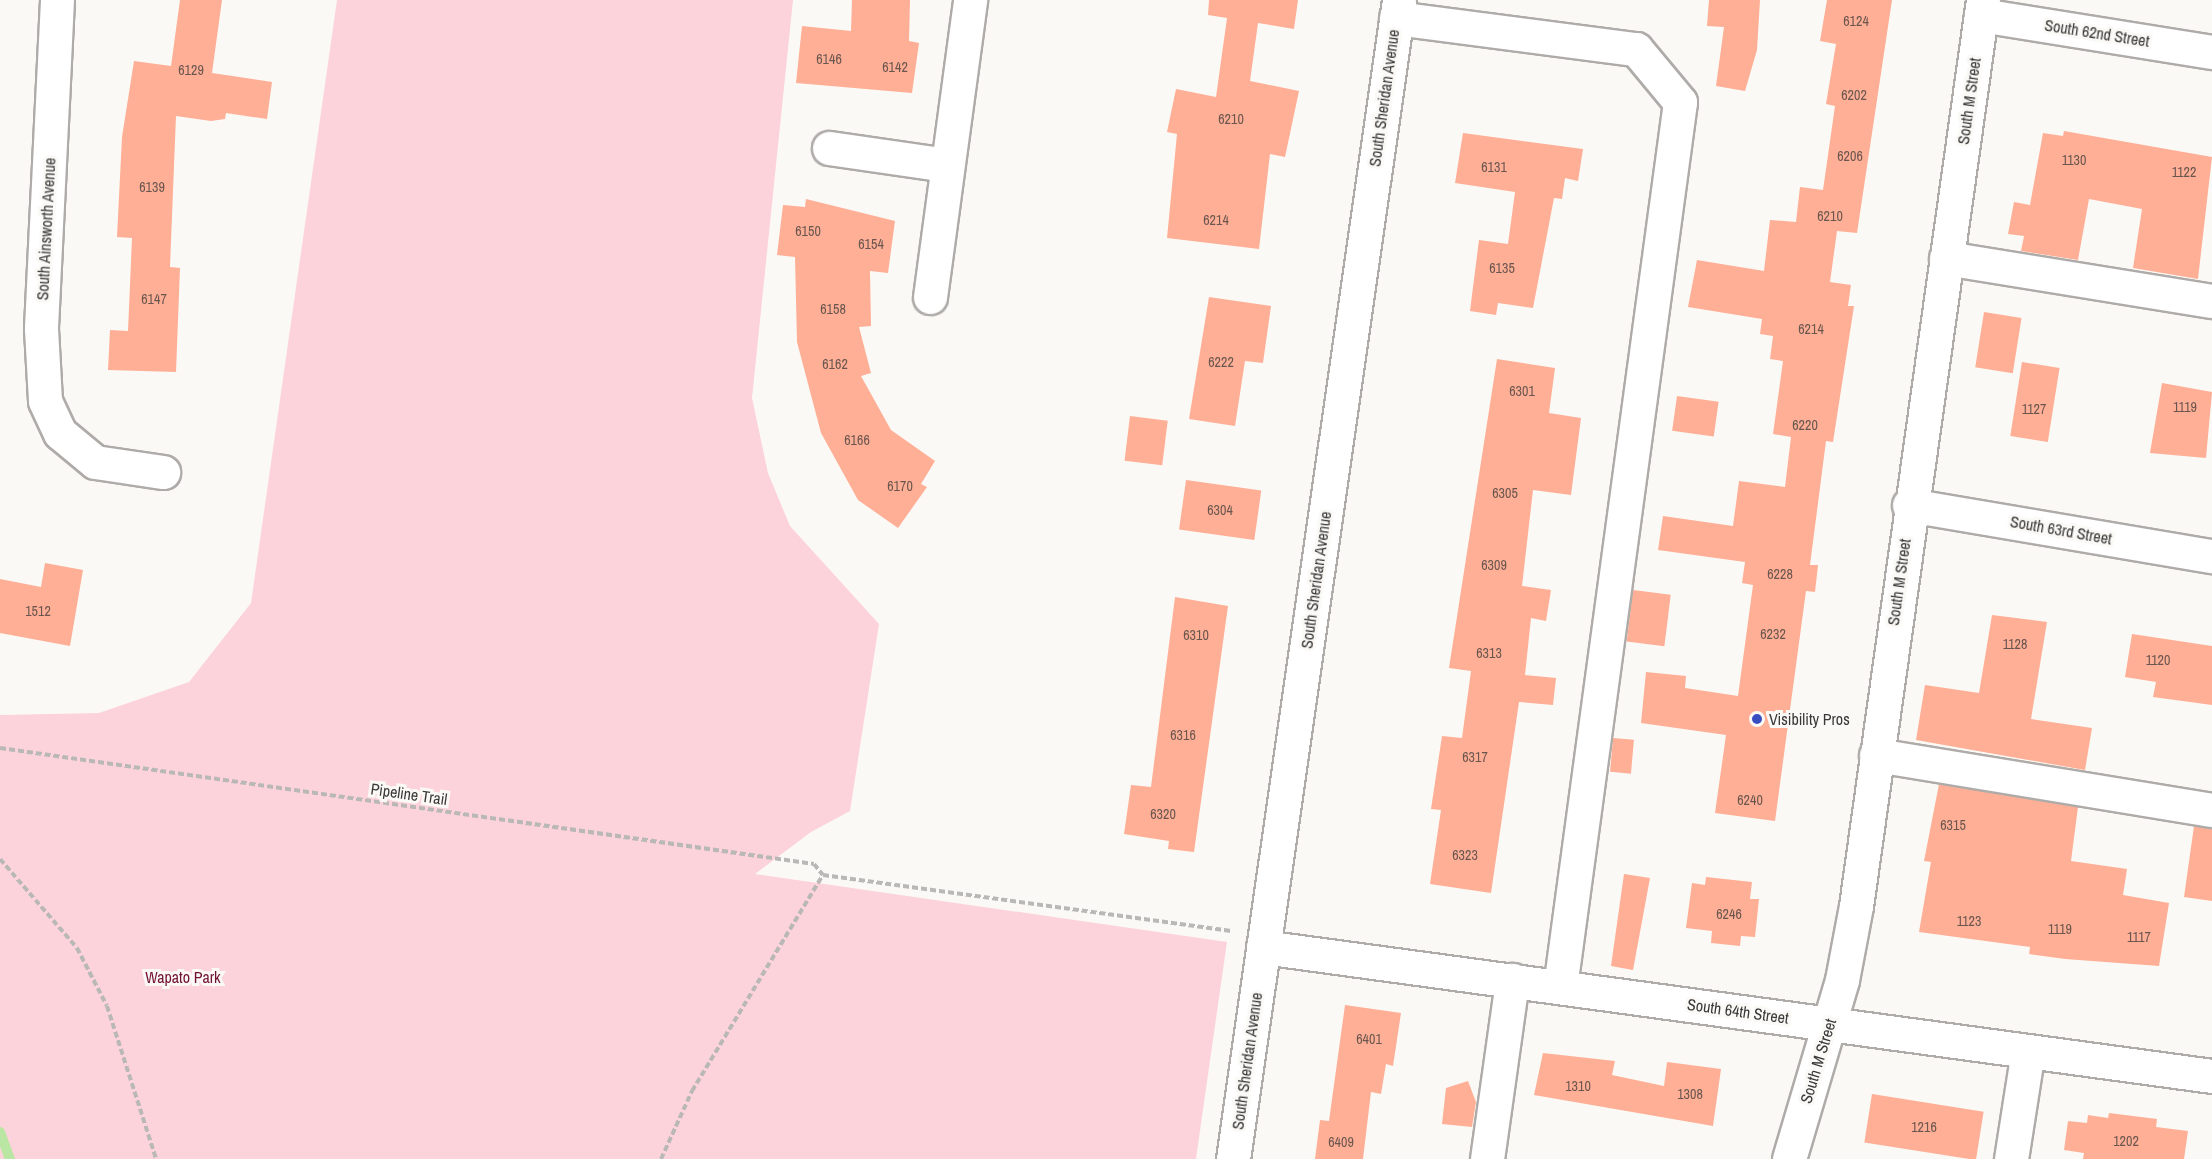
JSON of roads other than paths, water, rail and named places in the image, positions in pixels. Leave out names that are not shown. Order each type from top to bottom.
[{"type":"street","name":"South Ainsworth Avenue","points":[[57,0],[41,366],[50,417],[74,448],[106,466],[163,472]]},
{"type":"street","points":[[930,297],[970,0]]},
{"type":"street","name":"South 62nd Street","points":[[1982,7],[2212,52]]},
{"type":"street","name":"South M Street","points":[[1789,1159],[1829,1023],[1856,906],[1909,505],[1982,7]]},
{"type":"street","points":[[1397,9],[1636,49],[1680,102],[1560,987]]},
{"type":"street","name":"South Sheridan Avenue","points":[[1233,1159],[1397,9]]},
{"type":"street","points":[[829,148],[947,165]]},
{"type":"street","points":[[1946,258],[2212,301]]},
{"type":"street","name":"South 63rd Street","points":[[1909,505],[2212,556]]},
{"type":"street","points":[[1876,755],[2212,810]]},
{"type":"street","name":"South 64th Street","points":[[1263,947],[2212,1076]]},
{"type":"street","points":[[1487,1159],[1512,980]]},
{"type":"street","points":[[2011,1159],[2028,1051]]},
{"type":"waterway","points":[[0,1132],[10,1159]]},
{"type":"place","name":"Visibility Pros","points":[[1757,719]]},
{"type":"park label","name":"Wapato Park","points":[[183,977]]}]
